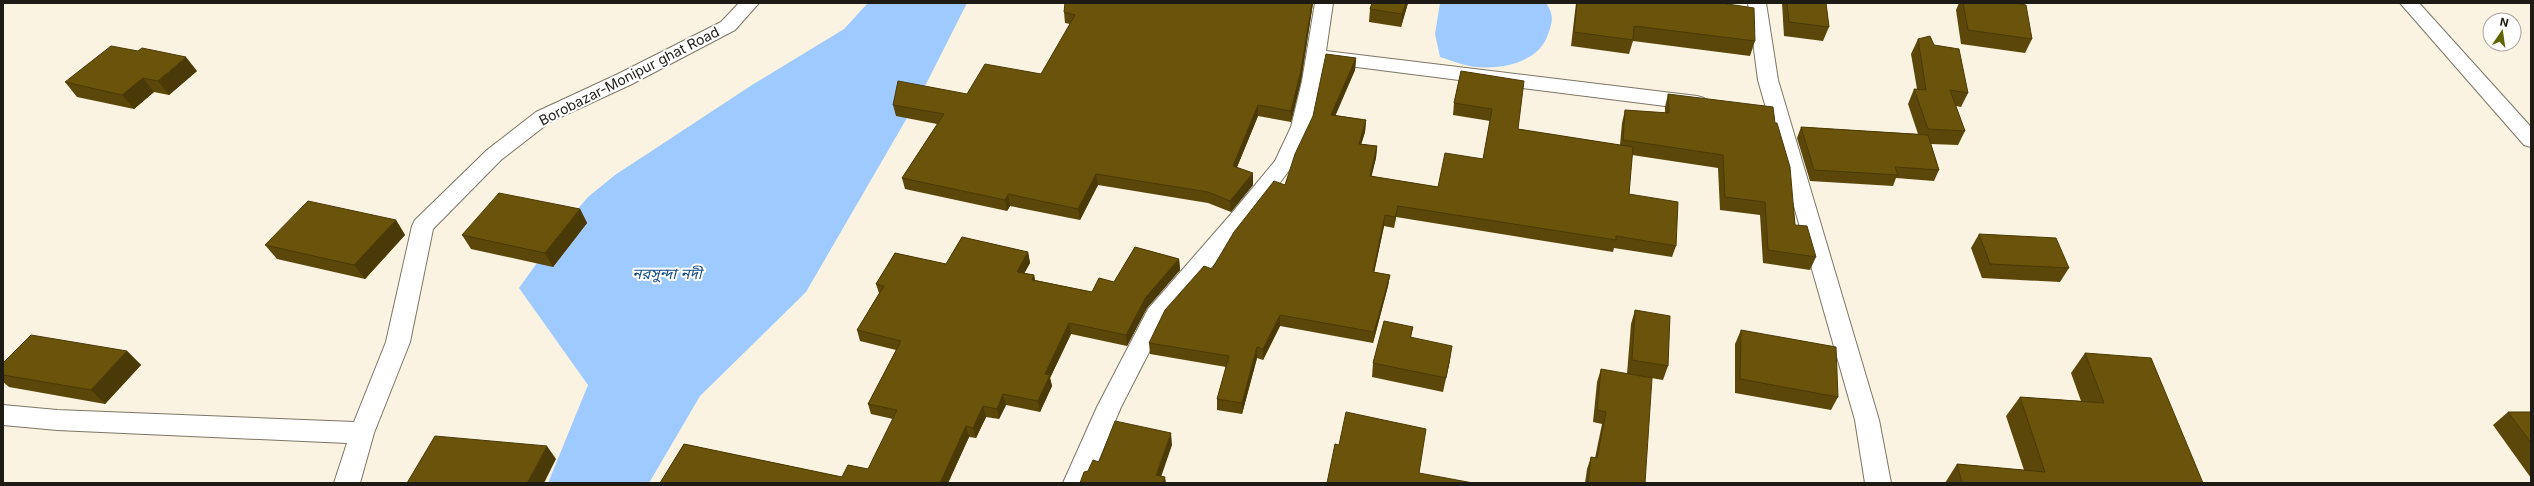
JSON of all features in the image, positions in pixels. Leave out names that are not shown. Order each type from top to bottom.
[{"type":"street","name":"Borobazar-Monipur ghat Road","points":[[347,483],[362,433],[398,342],[423,226],[494,155],[543,117],[624,79],[728,26],[750,3]]},
{"type":"street","points":[[1076,483],[1109,407],[1156,315],[1234,226],[1284,164],[1301,127],[1312,81],[1324,3]]},
{"type":"street","points":[[1756,3],[1768,80],[1867,420],[1878,483]]},
{"type":"street","points":[[2409,3],[2531,140]]},
{"type":"street","points":[[1315,56],[1716,106]]},
{"type":"street","points":[[1755,110],[1778,113]]},
{"type":"street","points":[[3,415],[57,420],[362,433]]},
{"type":"water","name":"নরসুন্দা নদী","points":[[868,3],[967,3],[922,92],[806,292],[700,396],[649,483],[548,483],[588,385],[519,288],[565,224],[588,197],[615,175],[752,85],[844,29]]},
{"type":"water","points":[[1440,3],[1546,3],[1550,11],[1552,22],[1543,44],[1536,52],[1526,59],[1504,66],[1470,66],[1440,57],[1435,34]]},
{"type":"building","points":[[1065,3],[1312,3],[1301,70],[1291,111],[1258,105],[1233,166],[1253,173],[1230,201],[1208,192],[1096,174],[1078,209],[1008,194],[1005,200],[902,178],[944,114],[893,105],[898,81],[967,94],[985,64],[1041,74],[1075,15],[1064,12]]},
{"type":"building","points":[[1372,3],[1406,3],[1402,14],[1370,9]]},
{"type":"building","points":[[1577,3],[1721,3],[1754,8],[1755,41],[1634,26],[1633,40],[1574,32]]},
{"type":"building","points":[[1787,3],[1826,3],[1829,27],[1789,22]]},
{"type":"building","points":[[1963,3],[2013,3],[2026,5],[2032,39],[1968,30]]},
{"type":"building","points":[[1930,36],[1934,45],[1959,49],[1968,93],[1950,90],[1965,131],[1928,129],[1914,89],[1926,90],[1918,39]]},
{"type":"building","points":[[111,46],[138,51],[142,48],[186,57],[158,81],[143,78],[122,95],[65,82]]},
{"type":"building","points":[[1326,54],[1356,58],[1331,115],[1366,120],[1359,144],[1377,146],[1370,176],[1438,187],[1445,153],[1483,159],[1492,109],[1454,103],[1461,71],[1524,81],[1518,129],[1633,147],[1629,194],[1678,202],[1676,246],[1616,236],[1616,240],[1398,206],[1395,217],[1385,215],[1373,272],[1390,275],[1374,332],[1280,315],[1263,349],[1257,347],[1242,403],[1217,399],[1229,356],[1149,343],[1165,310],[1204,266],[1212,269],[1234,232],[1274,181],[1285,185],[1295,154],[1313,116]]},
{"type":"building","points":[[1668,94],[1773,107],[1775,123],[1777,123],[1790,167],[1795,225],[1807,226],[1816,257],[1768,250],[1765,202],[1725,197],[1723,155],[1623,140],[1625,110],[1669,113]]},
{"type":"building","points":[[1801,127],[1928,135],[1939,170],[1895,167],[1898,175],[1814,170]]},
{"type":"building","points":[[499,193],[580,209],[545,253],[462,235]]},
{"type":"building","points":[[308,201],[396,220],[354,265],[265,245]]},
{"type":"building","points":[[1979,234],[2056,238],[2069,268],[1990,264]]},
{"type":"building","points":[[962,237],[1028,252],[1017,272],[1034,275],[1032,280],[1092,292],[1099,278],[1114,282],[1135,247],[1179,259],[1146,297],[1126,335],[1069,323],[1045,374],[1050,375],[1038,401],[1003,394],[997,409],[983,406],[973,428],[966,426],[940,483],[660,483],[684,444],[842,477],[848,465],[868,469],[897,410],[868,404],[901,341],[857,330],[884,286],[876,284],[895,253],[946,264]]},
{"type":"building","points":[[1635,310],[1670,316],[1668,366],[1632,360]]},
{"type":"building","points":[[1384,321],[1413,327],[1410,337],[1452,346],[1446,378],[1373,363]]},
{"type":"building","points":[[1741,330],[1836,347],[1838,397],[1740,379]]},
{"type":"building","points":[[31,335],[127,351],[91,390],[3,375],[3,363]]},
{"type":"building","points":[[2085,353],[2151,358],[2203,483],[1962,483],[1957,464],[2045,472],[2020,397],[2104,403]]},
{"type":"building","points":[[1601,369],[1652,378],[1645,483],[1588,483],[1591,457],[1597,458],[1606,412],[1597,410]]},
{"type":"building","points":[[1346,412],[1426,429],[1419,473],[1473,483],[1327,483],[1335,444],[1339,445]]},
{"type":"building","points":[[2508,412],[2531,412],[2531,443]]},
{"type":"building","points":[[1115,421],[1171,433],[1156,475],[1165,477],[1163,483],[1080,483],[1084,472],[1088,471],[1093,460],[1099,462]]},
{"type":"building","points":[[435,436],[547,446],[527,483],[407,483]]}]
